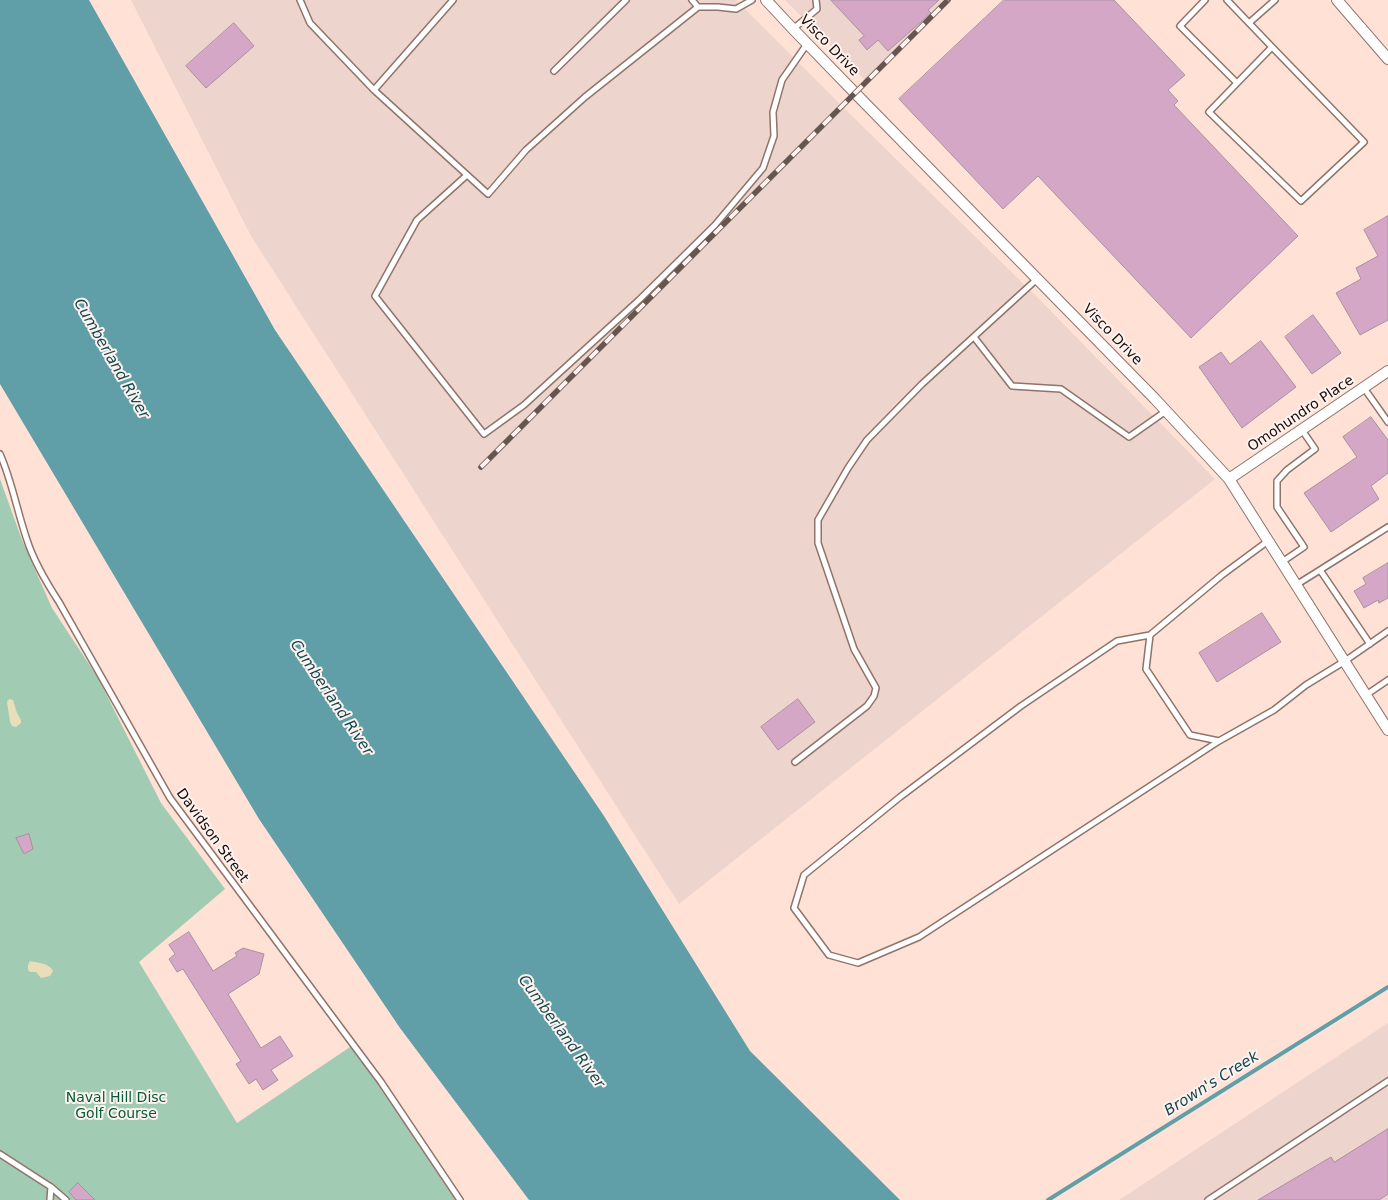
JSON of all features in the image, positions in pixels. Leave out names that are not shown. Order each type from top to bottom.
[{"type":"street","name":"Visco Drive","points":[[766,0],[793,30],[1155,399],[1229,479],[1388,730]]},
{"type":"street","points":[[1338,0],[1388,59]]},
{"type":"street","name":"Omohundro Place","points":[[1229,479],[1388,371]]},
{"type":"lane","points":[[300,0],[310,23],[374,90],[488,194],[526,150],[585,97],[698,8],[718,7],[736,9],[752,0]]},
{"type":"lane","points":[[374,90],[452,0]]},
{"type":"lane","points":[[554,71],[626,0]]},
{"type":"lane","points":[[692,0],[698,8]]},
{"type":"lane","points":[[793,30],[817,9],[816,0]]},
{"type":"lane","points":[[1205,0],[1180,26],[1237,83]]},
{"type":"lane","points":[[1227,0],[1364,142],[1301,201],[1209,112],[1272,47]]},
{"type":"lane","points":[[1249,23],[1275,0]]},
{"type":"lane","points":[[467,174],[417,220],[375,296],[484,434],[524,404],[639,300],[715,225],[763,168],[774,136],[773,112],[782,80],[808,44]]},
{"type":"lane","points":[[796,762],[868,706],[876,688],[854,649],[818,543],[818,520],[848,468],[867,440],[922,384],[1037,279]]},
{"type":"lane","points":[[974,337],[1012,386],[1061,388],[1129,437],[1166,411]]},
{"type":"lane","points":[[1364,388],[1388,422]]},
{"type":"lane","points":[[1281,562],[1304,547],[1276,507],[1277,481],[1287,470],[1315,449],[1302,430]]},
{"type":"lane","name":"Davidson Street","points":[[0,454],[27,541],[36,562],[170,798],[381,1082],[460,1200]]},
{"type":"lane","points":[[1296,585],[1388,526]]},
{"type":"lane","points":[[1268,541],[1222,575],[1150,636],[1116,641],[1021,706],[900,797],[804,874],[794,908],[829,955],[858,962],[919,937],[1219,741],[1274,710],[1388,631]]},
{"type":"lane","points":[[1320,570],[1370,644]]},
{"type":"lane","points":[[1150,636],[1146,669],[1190,735],[1219,741]]},
{"type":"lane","points":[[1366,695],[1388,680]]},
{"type":"lane","points":[[1208,1200],[1388,1081]]},
{"type":"lane","points":[[0,1154],[51,1187],[66,1200]]},
{"type":"lane","points":[[50,1200],[51,1187]]},
{"type":"shaded area","points":[[131,0],[736,0],[1039,299],[1215,479],[679,904],[251,236]]},
{"type":"shaded area","points":[[785,0],[944,0],[866,81]]},
{"type":"shaded area","points":[[1388,1023],[1388,1200],[1119,1200]]},
{"type":"green space","name":"Naval Hill Disc Golf Course","points":[[0,479],[22,540],[52,608],[98,678],[161,803],[225,889],[139,962],[237,1123],[353,1045],[460,1200],[0,1200]]},
{"type":"sand","points":[[10,699],[13,700],[21,720],[21,723],[16,727],[12,726],[10,722],[7,702]]},
{"type":"sand","points":[[30,961],[46,965],[53,971],[50,976],[41,978],[36,972],[28,970]]},
{"type":"water","name":"Cumberland River","points":[[0,0],[89,0],[275,330],[604,816],[750,1051],[900,1200],[529,1200],[400,1028],[259,819],[0,384]]},
{"type":"building","points":[[831,0],[939,0],[928,10],[931,13],[888,51],[878,40],[867,50],[859,40],[864,36]]},
{"type":"building","points":[[1004,0],[1114,0],[1185,75],[1168,90],[1178,101],[1174,105],[1298,236],[1191,338],[1038,176],[1003,209],[899,99]]},
{"type":"building","points":[[234,23],[254,46],[206,88],[186,66]]},
{"type":"building","points":[[1388,216],[1388,320],[1360,335],[1336,293],[1361,279],[1356,268],[1378,256],[1364,230]]},
{"type":"building","points":[[1313,315],[1341,353],[1312,374],[1285,337]]},
{"type":"building","points":[[1261,341],[1296,387],[1242,428],[1199,367],[1221,352],[1230,364]]},
{"type":"building","points":[[1371,417],[1388,440],[1388,473],[1371,486],[1379,499],[1331,532],[1304,493],[1357,457],[1343,437]]},
{"type":"building","points":[[1388,563],[1388,598],[1379,603],[1378,600],[1364,608],[1354,591],[1366,584],[1363,578]]},
{"type":"building","points":[[1262,613],[1281,642],[1217,682],[1199,653]]},
{"type":"building","points":[[798,699],[815,722],[778,750],[761,727]]},
{"type":"building","points":[[29,834],[33,849],[24,854],[16,838]]},
{"type":"building","points":[[189,932],[213,971],[237,956],[235,953],[243,948],[264,954],[259,974],[228,994],[261,1048],[280,1036],[293,1056],[271,1070],[278,1080],[263,1090],[256,1079],[249,1084],[236,1064],[241,1061],[183,969],[177,972],[169,959],[175,954],[169,945]]},
{"type":"building","points":[[1388,1129],[1388,1194],[1379,1200],[1258,1200],[1331,1157],[1334,1162]]},
{"type":"building","points":[[78,1183],[95,1200],[76,1200],[69,1192]]},
{"type":"waterway","name":"Brown's Creek","points":[[1048,1200],[1388,987]]},
{"type":"railway","points":[[481,467],[948,0]]}]
